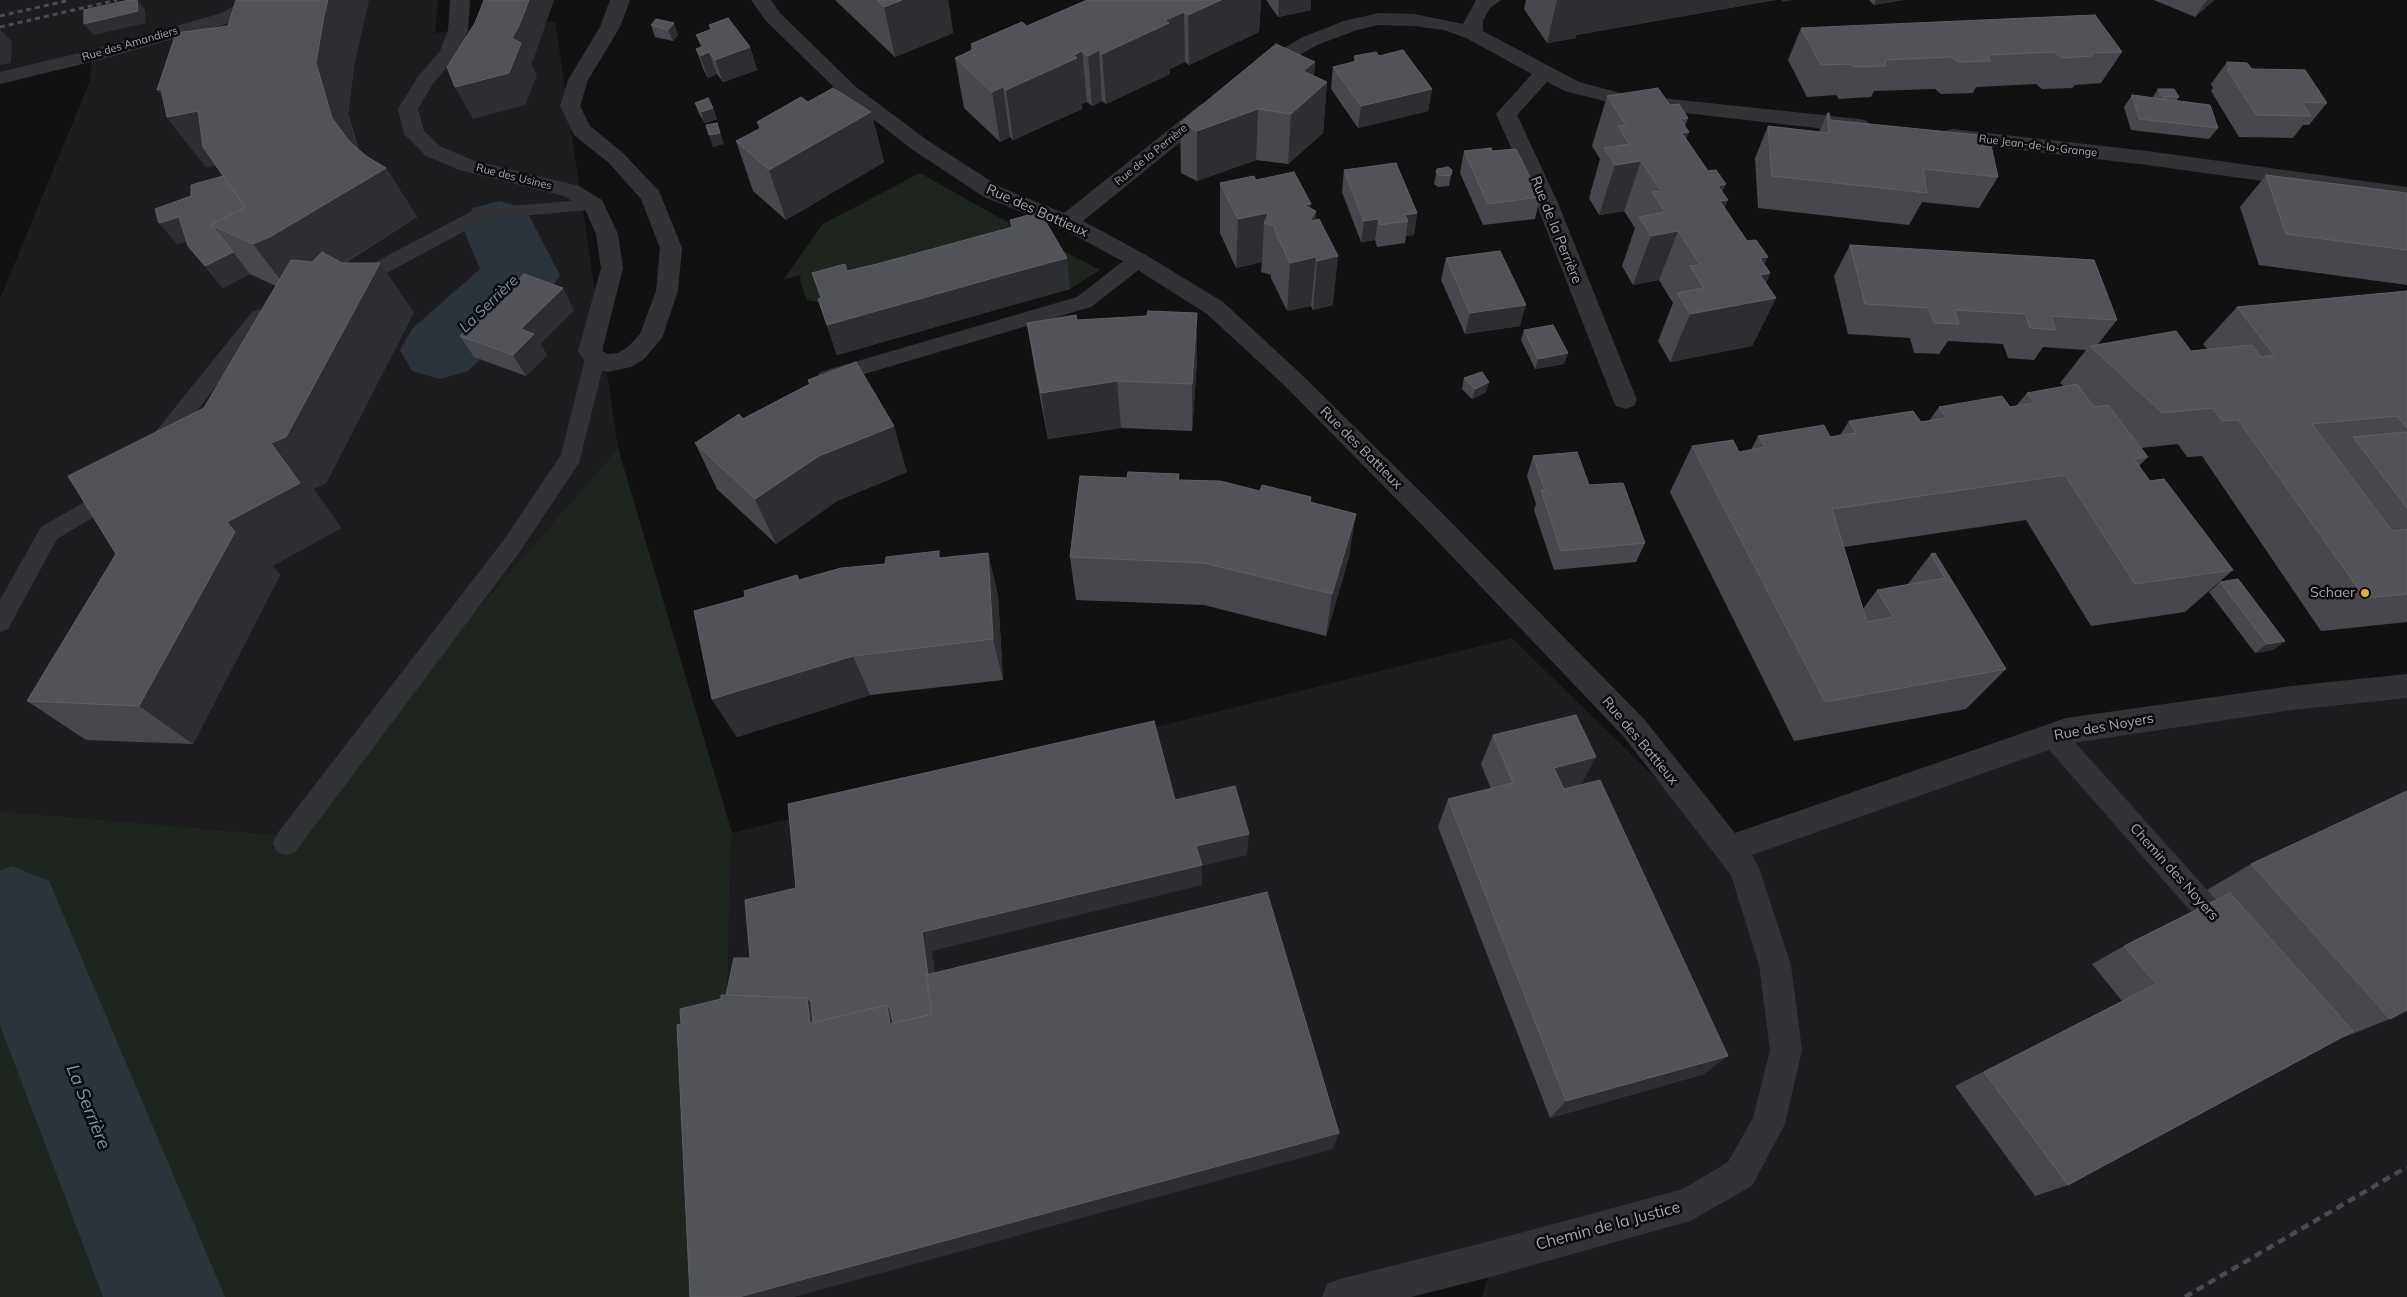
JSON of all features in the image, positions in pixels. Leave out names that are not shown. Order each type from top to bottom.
[{"type":"street","name":"Rue des Amandiers","points":[[0,78],[92,56],[229,16],[256,0]]},
{"type":"street","name":"Rue des Usines","points":[[460,0],[458,30],[449,52],[424,82],[408,108],[414,134],[432,151],[466,165],[571,191],[594,205]]},
{"type":"street","points":[[594,205],[607,234],[612,268],[590,351],[601,361],[623,361],[636,353],[650,338],[667,291],[671,248],[651,196],[616,158],[581,130],[570,106],[578,80],[610,27],[620,0]]},
{"type":"street","name":"Rue des Battieux","points":[[760,0],[773,17],[849,92],[920,145],[992,192],[1067,222],[1138,260],[1215,308],[1293,380],[1434,521],[1634,728],[1744,868],[1775,965],[1786,1050]]},
{"type":"street","points":[[1474,34],[1473,21],[1483,4],[1491,0]]},
{"type":"street","points":[[1243,82],[1258,71],[1310,41],[1351,25],[1380,20],[1414,20],[1446,25],[1474,34],[1572,86],[1624,100],[1883,129]]},
{"type":"street","name":"Rue de la Perrière","points":[[1545,72],[1506,114],[1546,203],[1626,400]]},
{"type":"street","name":"Rue de la Perrière","points":[[1067,222],[1220,100]]},
{"type":"street","name":"Rue Jean-de-la-Grange","points":[[1931,134],[2147,158],[2407,194]]},
{"type":"street","name":"Rue des Noyers","points":[[1728,849],[2066,731],[2292,698],[2407,686]]},
{"type":"street","name":"Chemin de la Justice","points":[[1340,1297],[1494,1258],[1690,1204],[1740,1174],[1768,1124],[1786,1050]]},
{"type":"lane","points":[[336,290],[482,213],[594,205]]},
{"type":"lane","points":[[822,378],[1084,302],[1138,260]]},
{"type":"lane","points":[[0,622],[49,533],[123,489],[259,317],[302,302]]},
{"type":"lane","points":[[286,842],[511,547],[571,456],[601,361]]},
{"type":"lane","name":"Chemin des Noyers","points":[[2053,736],[2243,949]]},
{"type":"shaded area","points":[[0,0],[438,0],[435,33],[555,21],[618,448],[281,835],[0,811],[0,299],[90,81],[92,56],[0,73]]},
{"type":"shaded area","points":[[920,173],[998,217],[1100,270],[1070,289],[1058,266],[822,303],[807,300],[800,280],[801,275],[784,279],[823,224]]},
{"type":"shaded area","points":[[618,448],[732,833],[718,1297],[0,1297],[0,811],[281,835]]},
{"type":"shaded area","points":[[1512,638],[1728,849],[2066,731],[2407,686],[2407,1297],[1482,1297],[1494,1258],[1340,1297],[719,1297],[732,833]]},
{"type":"building","points":[[137,0],[138,11],[84,24],[84,10]]},
{"type":"building","points":[[236,0],[328,0],[316,63],[332,118],[349,141],[366,156],[386,168],[270,237],[253,244],[211,225],[245,207],[203,147],[198,111],[167,117],[161,89],[157,90],[176,33],[228,26]]},
{"type":"building","points":[[484,0],[529,0],[512,38],[521,43],[509,73],[455,87],[447,67],[475,23]]},
{"type":"building","points":[[877,0],[902,0],[884,7]]},
{"type":"building","points":[[1087,0],[1221,0],[1188,15],[1184,12],[1165,20],[1169,23],[1102,54],[1099,50],[1088,56],[1082,51],[1074,55],[1077,58],[1006,90],[1003,87],[992,92],[955,58],[975,49],[971,44],[1022,22],[1027,26]]},
{"type":"building","points":[[2095,15],[2122,52],[2092,53],[2092,56],[2061,58],[2055,52],[1988,55],[1990,61],[1958,62],[1952,57],[1885,60],[1886,66],[1821,65],[1801,28]]},
{"type":"building","points":[[728,18],[750,47],[715,60],[709,52],[700,56],[696,49],[704,46],[696,35],[712,29],[709,25]]},
{"type":"building","points":[[656,19],[674,23],[668,30],[651,25]]},
{"type":"building","points":[[1276,44],[1315,62],[1303,71],[1327,82],[1291,114],[1258,109],[1197,131],[1180,123]]},
{"type":"building","points":[[1403,50],[1432,89],[1361,106],[1333,67],[1357,61],[1354,56],[1376,52],[1379,56]]},
{"type":"building","points":[[2227,62],[2247,63],[2252,69],[2305,70],[2327,103],[2302,102],[2311,116],[2256,115],[2227,69],[2230,69]]},
{"type":"building","points":[[833,88],[871,112],[769,170],[736,141],[763,127],[757,122],[801,97],[808,102]]},
{"type":"building","points":[[1658,88],[1670,105],[1679,104],[1688,118],[1680,119],[1689,132],[1682,133],[1708,171],[1716,170],[1726,184],[1718,186],[1728,200],[1720,201],[1747,241],[1756,240],[1768,257],[1760,258],[1770,273],[1760,275],[1776,298],[1690,314],[1677,293],[1704,288],[1690,266],[1700,265],[1678,231],[1651,236],[1639,217],[1665,212],[1652,192],[1661,191],[1641,161],[1615,165],[1604,148],[1629,144],[1618,126],[1626,125],[1607,96]]},
{"type":"building","points":[[2158,89],[2174,89],[2179,97],[2163,97]]},
{"type":"building","points":[[2132,95],[2210,105],[2218,128],[2139,119]]},
{"type":"building","points":[[708,98],[713,108],[701,112],[695,103]]},
{"type":"building","points":[[1829,113],[1830,120],[1989,136],[1998,177],[1923,169],[1927,193],[1772,176],[1768,126],[1829,133],[1827,114]]},
{"type":"building","points":[[717,123],[720,133],[709,135],[706,125]]},
{"type":"building","points":[[1491,148],[1492,151],[1516,149],[1540,197],[1488,204],[1464,151]]},
{"type":"building","points":[[1396,163],[1417,213],[1405,215],[1408,221],[1380,225],[1378,219],[1364,221],[1344,170]]},
{"type":"building","points":[[1448,167],[1452,170],[1451,175],[1440,176],[1436,173],[1437,169]]},
{"type":"building","points":[[1294,172],[1311,204],[1304,205],[1316,211],[1311,219],[1312,221],[1319,219],[1338,256],[1317,261],[1316,257],[1290,263],[1274,229],[1276,229],[1274,226],[1264,223],[1268,215],[1267,213],[1238,219],[1220,183],[1254,176],[1256,180]]},
{"type":"building","points":[[2266,175],[2407,193],[2407,250],[2286,234]]},
{"type":"building","points":[[223,176],[245,207],[211,225],[233,252],[205,266],[188,246],[179,217],[159,223],[155,209],[191,196],[191,185]]},
{"type":"building","points":[[1040,212],[1067,258],[827,325],[818,299],[822,298],[812,273],[845,264],[847,271],[877,264],[1013,227],[1010,220]]},
{"type":"building","points":[[1850,245],[2094,260],[2117,320],[2051,316],[2056,330],[2030,328],[2025,314],[1955,310],[1959,324],[1934,323],[1929,308],[1865,304]]},
{"type":"building","points":[[1500,251],[1526,305],[1470,313],[1446,258]]},
{"type":"building","points":[[322,252],[342,263],[380,263],[286,437],[271,443],[300,483],[227,522],[235,532],[139,706],[27,701],[116,554],[68,476],[204,408],[291,260],[312,262]]},
{"type":"building","points":[[524,274],[563,288],[521,329],[534,334],[513,355],[460,336]]},
{"type":"building","points":[[2407,291],[2407,428],[2397,416],[2312,424],[2392,531],[2407,529],[2407,594],[2365,598],[2238,420],[2222,421],[2213,408],[2162,413],[2090,346],[2176,331],[2191,351],[2252,345],[2261,357],[2274,355],[2237,307]]},
{"type":"building","points":[[1148,311],[1197,313],[1192,384],[1117,381],[1041,393],[1027,323],[1076,315],[1077,320],[1147,316]]},
{"type":"building","points":[[1553,325],[1568,353],[1538,359],[1524,330]]},
{"type":"building","points":[[856,362],[894,426],[819,456],[755,499],[695,443],[739,414],[743,419],[810,384],[808,380]]},
{"type":"building","points":[[1482,372],[1489,382],[1475,389],[1464,378]]},
{"type":"building","points":[[2077,384],[2094,407],[2108,405],[2148,457],[2134,459],[2150,481],[2164,479],[2233,570],[2135,584],[2065,475],[1832,509],[1867,622],[1893,617],[1877,590],[1945,578],[1931,554],[1935,553],[2006,669],[1825,702],[1692,446],[1733,440],[1739,452],[1765,447],[1758,436],[1824,425],[1830,437],[1856,433],[1849,421],[1913,411],[1921,422],[1946,418],[1939,407],[2002,396],[2010,407],[2035,403],[2027,393]]},
{"type":"building","points":[[2407,432],[2407,508],[2353,437]]},
{"type":"building","points":[[1577,452],[1589,485],[1623,483],[1645,543],[1561,551],[1541,490],[1545,490],[1533,456]]},
{"type":"building","points":[[1128,472],[1179,474],[1178,480],[1220,481],[1260,491],[1262,485],[1311,497],[1310,502],[1356,514],[1332,594],[1204,563],[1070,557],[1080,476],[1127,478]]},
{"type":"building","points":[[939,551],[939,558],[988,553],[993,639],[853,656],[712,699],[694,611],[745,597],[744,591],[797,575],[799,580],[841,568],[885,564],[886,557]]},
{"type":"building","points":[[2238,579],[2285,641],[2267,644],[2220,582]]},
{"type":"building","points":[[1576,715],[1596,757],[1554,768],[1564,789],[1600,780],[1728,1056],[1566,1101],[1448,799],[1513,783],[1493,735]]},
{"type":"building","points":[[1154,721],[1175,800],[1235,786],[1249,834],[1196,846],[1202,865],[922,932],[932,1014],[893,1023],[890,1009],[887,1005],[813,1023],[811,1002],[807,998],[726,995],[734,958],[750,958],[745,900],[796,888],[788,804]]},
{"type":"building","points":[[2407,791],[2407,1010],[2390,1019],[2251,864]]},
{"type":"building","points":[[1267,892],[1339,1133],[739,1297],[690,1297],[677,1025],[681,1024],[680,1009],[721,999],[721,995],[807,998],[810,1023],[887,1005],[890,1024],[932,1014],[926,975]]},
{"type":"building","points":[[2230,893],[2353,1031],[2068,1185],[1984,1072],[2156,984],[2124,946]]},
{"type":"waterway","name":"La Serrière","points":[[440,350],[521,275],[499,226]]},
{"type":"waterway","name":"La Serrière","points":[[12,917],[164,1297]]},
{"type":"railway","points":[[0,16],[70,0]]},
{"type":"railway","points":[[0,27],[117,0]]},
{"type":"railway","points":[[2185,1297],[2407,1167]]},
{"type":"place","name":"Schaer","points":[[2365,593]]}]
